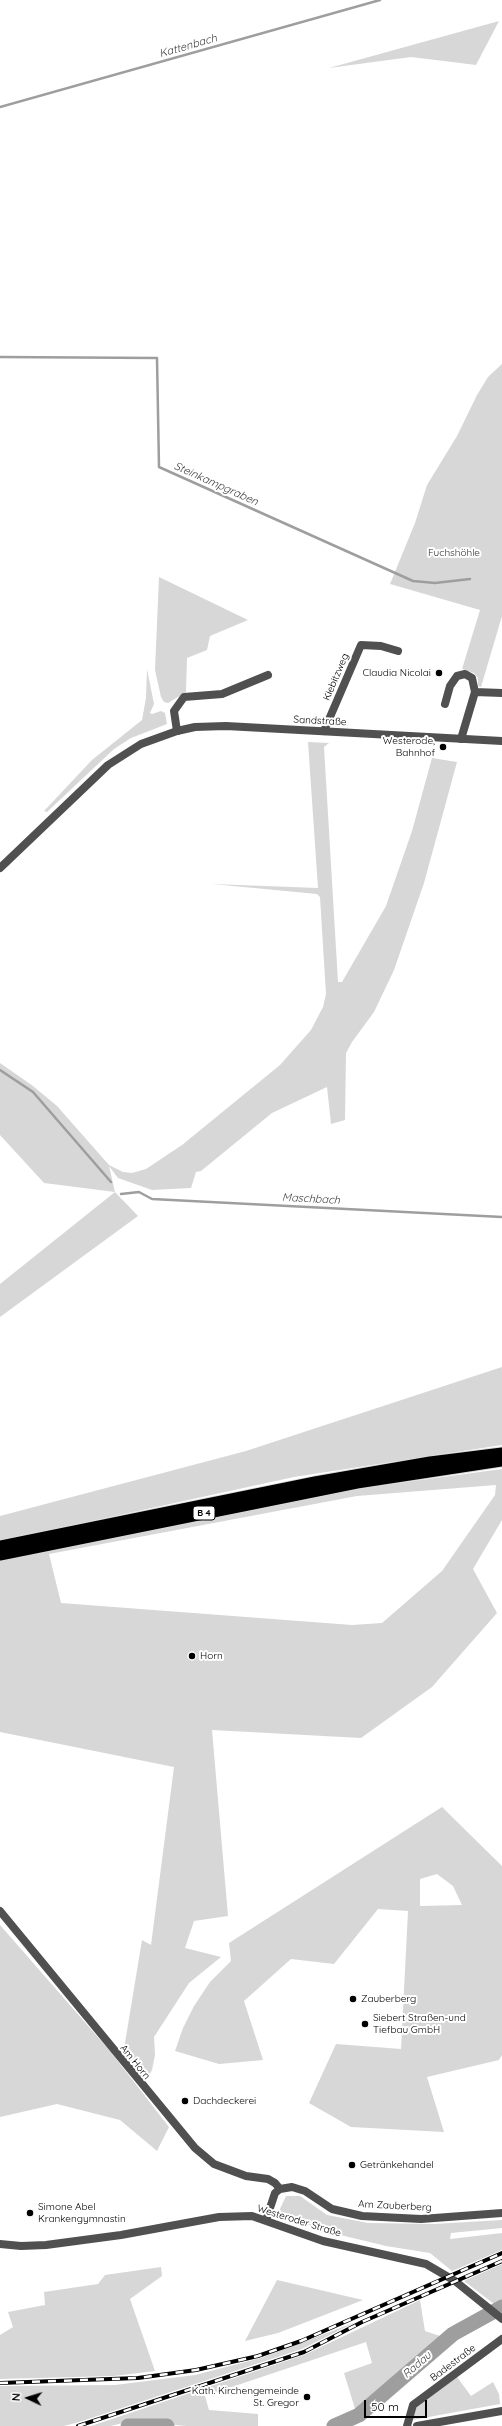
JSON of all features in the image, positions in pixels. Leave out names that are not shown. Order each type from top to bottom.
[{"type":"highway","name":"B 4","points":[[0,1546],[315,1482],[430,1462],[502,1453]]},
{"type":"highway","name":"B 4","points":[[0,1555],[342,1486],[502,1461]]},
{"type":"street","name":"Kiebitzweg","points":[[324,731],[361,645],[381,646],[398,651]]},
{"type":"street","points":[[445,704],[450,686],[457,676],[465,674],[472,678],[475,692],[461,739]]},
{"type":"street","points":[[177,730],[174,711],[184,697],[222,694],[268,675]]},
{"type":"street","points":[[475,692],[502,693]]},
{"type":"street","name":"Sandstraße","points":[[0,868],[108,765],[141,744],[177,730],[195,727],[226,726],[502,741]]},
{"type":"street","name":"Am Horn","points":[[0,1911],[195,2148],[214,2164],[246,2176],[268,2180],[275,2183],[280,2189]]},
{"type":"street","name":"Am Zauberberg","points":[[280,2189],[286,2187],[298,2188],[332,2209],[362,2216],[421,2219],[502,2213]]},
{"type":"street","points":[[266,2220],[272,2199],[280,2189]]},
{"type":"street","name":"Westeroder Straße","points":[[0,2244],[21,2246],[66,2243],[236,2216],[266,2220],[323,2241],[426,2264],[452,2278],[501,2318]]},
{"type":"street","name":"Badestraße","points":[[407,2426],[413,2405],[502,2339]]},
{"type":"street","points":[[417,2426],[502,2411]]},
{"type":"green space","points":[[499,21],[476,65],[411,57],[329,68]]},
{"type":"green space","name":"Fuchshöhle","points":[[502,364],[502,616],[481,687],[478,686],[478,678],[474,673],[462,669],[480,610],[390,584],[415,523],[427,485],[457,436],[477,395],[488,377]]},
{"type":"green space","points":[[159,577],[248,620],[210,636],[207,650],[187,658],[186,692],[168,703],[164,702],[161,697],[155,670]]},
{"type":"green space","points":[[147,669],[154,704],[150,713],[152,714],[161,711],[165,713],[167,724],[131,738],[114,749],[47,812],[44,811],[92,760],[142,720],[146,698]]},
{"type":"green space","points":[[308,742],[329,743],[324,747],[338,982],[342,982],[386,906],[412,831],[432,758],[457,762],[424,883],[394,970],[374,1012],[352,1042],[346,1053],[345,1120],[331,1124],[327,1087],[272,1113],[201,1171],[196,1172],[191,1188],[152,1190],[118,1178],[109,1166],[115,1192],[44,1183],[0,1135],[0,1063],[33,1086],[57,1106],[109,1165],[123,1172],[132,1173],[146,1169],[182,1145],[280,1065],[311,1030],[323,1007],[326,994],[320,897],[317,894],[212,884],[318,888]]},
{"type":"green space","points":[[115,1192],[138,1216],[0,1317],[0,1284]]},
{"type":"green space","points":[[502,1367],[502,1445],[294,1477],[0,1541],[0,1516],[246,1451]]},
{"type":"green space","name":"Horn","points":[[502,1469],[502,1520],[473,1569],[497,1613],[432,1687],[361,1738],[212,1730],[228,1916],[194,1921],[185,1948],[221,1957],[189,1983],[154,2037],[155,2055],[152,2070],[145,2082],[123,2055],[142,1940],[151,1945],[174,1767],[0,1732],[0,1560],[354,1489]],"holes":[[[496,1485],[495,1495],[442,1571],[382,1623],[352,1625],[61,1603],[49,1554],[357,1496]]]},
{"type":"green space","points":[[442,1807],[502,1866],[502,2055],[499,2060],[427,2077],[444,2132],[351,2127],[309,2103],[336,2044],[401,2049],[408,1911],[378,1909],[334,1964],[291,1959],[244,2001],[263,2060],[219,2064],[175,2051],[183,2028],[194,2006],[210,1982],[231,1961],[229,1943]],"holes":[[[437,1874],[453,1886],[462,1905],[420,1906],[420,1879]]]},
{"type":"green space","points":[[0,1925],[110,2051],[169,2127],[157,2151],[120,2120],[57,2104],[0,2117]]},
{"type":"green space","points":[[286,2196],[300,2196],[327,2215],[368,2223],[434,2224],[502,2220],[502,2228],[451,2233],[450,2239],[502,2233],[502,2250],[452,2271],[430,2253],[386,2246],[324,2231],[278,2213]]},
{"type":"green space","points":[[502,2264],[502,2310],[464,2281]]},
{"type":"green space","points":[[161,2267],[162,2276],[130,2299],[155,2371],[114,2376],[0,2379],[0,2335],[13,2327],[8,2312],[45,2305],[44,2292],[98,2284],[105,2275]]},
{"type":"green space","points":[[277,2280],[363,2300],[278,2333],[245,2341]]},
{"type":"green space","points":[[420,2300],[425,2331],[443,2337],[356,2412],[344,2373],[372,2363],[366,2342],[205,2396],[209,2410],[258,2414],[258,2426],[186,2426],[130,2421],[111,2426],[91,2426],[304,2355]]},
{"type":"green space","points":[[356,2322],[302,2349],[79,2422],[64,2426],[0,2426],[0,2386],[115,2385],[195,2375],[261,2358]]},
{"type":"green space","points":[[457,2377],[471,2396],[493,2382],[499,2394],[500,2404],[412,2420],[416,2408]]},
{"type":"waterway","name":"Kattenbach","points":[[0,107],[380,0]]},
{"type":"waterway","name":"Steinkampgraben","points":[[0,357],[157,358],[159,467],[413,581],[435,583],[470,579]]},
{"type":"waterway","name":"Maschbach","points":[[0,1070],[33,1092],[111,1182]]},
{"type":"waterway","name":"Maschbach","points":[[121,1194],[139,1192],[152,1199],[502,1217]]},
{"type":"waterway","name":"Radau","points":[[334,2426],[359,2415],[453,2334],[502,2307]]},
{"type":"waterway","name":"Radau","points":[[128,2426],[167,2426]]},
{"type":"railway","points":[[0,2383],[138,2378],[196,2370],[258,2356],[301,2341],[502,2253]]},
{"type":"railway","points":[[78,2426],[304,2352],[362,2322],[502,2261]]},
{"type":"place","name":"Claudia Nicolai","points":[[439,673]]},
{"type":"place","name":"Westerode, Bahnhof","points":[[443,747]]},
{"type":"place","name":"Horn","points":[[192,1656]]},
{"type":"place","name":"Zauberberg","points":[[353,1999]]},
{"type":"place","name":"Siebert Straßen-und Tiefbau GmbH","points":[[365,2024]]},
{"type":"place","name":"Dachdeckerei","points":[[185,2101]]},
{"type":"place","name":"Getränkehandel","points":[[352,2165]]},
{"type":"place","name":"Simone Abel Krankengymnastin","points":[[30,2213]]},
{"type":"place","name":"Kath. Kirchengemeinde St. Gregor","points":[[307,2397]]}]
